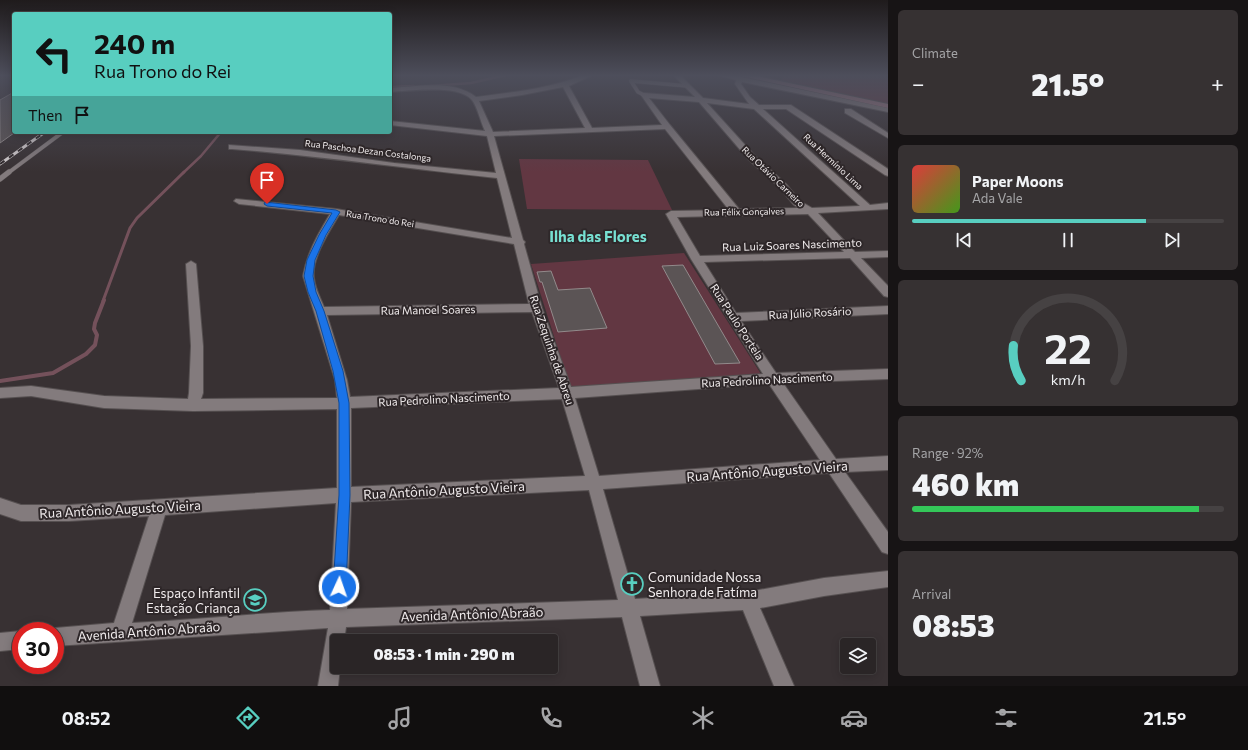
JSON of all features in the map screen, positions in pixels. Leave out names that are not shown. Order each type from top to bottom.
[{"type":"street","name":"Rua Zequinha de Abreu","points":[[478,107],[490,134],[520,242],[536,308],[567,393],[594,483],[650,686]]},
{"type":"street","points":[[577,107],[590,131]]},
{"type":"street","points":[[653,107],[735,211]]},
{"type":"street","name":"Rua Otávio Carneiro","points":[[707,107],[752,158],[783,186],[797,203],[811,211],[888,293]]},
{"type":"street","name":"Rua Hermínio Lima","points":[[759,107],[868,208]]},
{"type":"street","points":[[790,107],[888,173]]},
{"type":"street","points":[[875,107],[888,110]]},
{"type":"street","points":[[848,111],[888,136]]},
{"type":"street","points":[[392,123],[490,134],[667,127]]},
{"type":"street","name":"Rua Paschoa Dezan Costalonga","points":[[232,147],[307,153],[394,165],[501,176]]},
{"type":"street","name":"Rua Trono do Rei","points":[[239,201],[336,212],[520,242]]},
{"type":"street","name":"Rua Félix Gonçalves","points":[[671,214],[735,211],[811,211],[888,206]]},
{"type":"street","points":[[328,686],[338,618],[344,495],[344,403],[341,380],[308,276],[311,260],[322,235],[336,212]]},
{"type":"street","name":"Rua Paulo Portela","points":[[671,214],[696,259],[732,317],[888,546]]},
{"type":"street","name":"Rua Luiz Soares Nascimento","points":[[696,259],[888,254]]},
{"type":"street","points":[[191,264],[197,346],[196,393],[193,405]]},
{"type":"street","name":"Rua Manoel Soares","points":[[320,311],[536,308]]},
{"type":"street","name":"Rua Júlio Rosário","points":[[732,317],[888,310]]},
{"type":"street","name":"Rua Pedrolino Nascimento","points":[[0,393],[31,391],[104,402],[193,405],[304,405],[567,393],[774,378],[888,374]]},
{"type":"street","name":"Rua Antônio Augusto Vieira","points":[[0,506],[21,513],[69,513],[344,495],[594,483],[833,466],[888,464]]},
{"type":"street","points":[[120,632],[159,508]]},
{"type":"street","name":"Avenida Antônio Abraão","points":[[64,636],[175,630],[291,620],[629,608],[748,601],[824,587],[888,579]]},
{"type":"street","points":[[748,601],[784,686]]},
{"type":"street","points":[[0,642],[12,641]]},
{"type":"lane","points":[[0,179],[60,134]]},
{"type":"shaded area","points":[[519,159],[648,160],[672,210],[527,209]]},
{"type":"shaded area","points":[[684,253],[761,374],[571,390],[531,264]]},
{"type":"building","points":[[0,107],[12,107],[13,134],[0,143]]},
{"type":"building","points":[[683,265],[740,363],[715,364],[662,266]]},
{"type":"building","points":[[551,271],[558,290],[590,288],[607,328],[558,332],[542,282],[540,282],[537,272]]},
{"type":"waterway","points":[[183,173],[201,156],[219,134]]},
{"type":"waterway","points":[[103,301],[130,228],[137,218],[184,172]]},
{"type":"waterway","points":[[0,381],[53,373],[86,354],[95,345],[97,335],[94,329],[95,323],[104,300]]},
{"type":"railway","points":[[0,164],[42,134]]},
{"type":"place","name":"Comunidade Nossa Senhora de Fatíma","points":[[632,584]]},
{"type":"place","name":"Espaço Infantil Estação Criança","points":[[255,600]]},
{"type":"district","name":"Ilha das Flores","points":[[598,237]]},
{"type":"route","points":[[267,204],[336,212],[322,235],[311,260],[308,276],[341,380],[344,403],[344,495],[339,587]]}]
